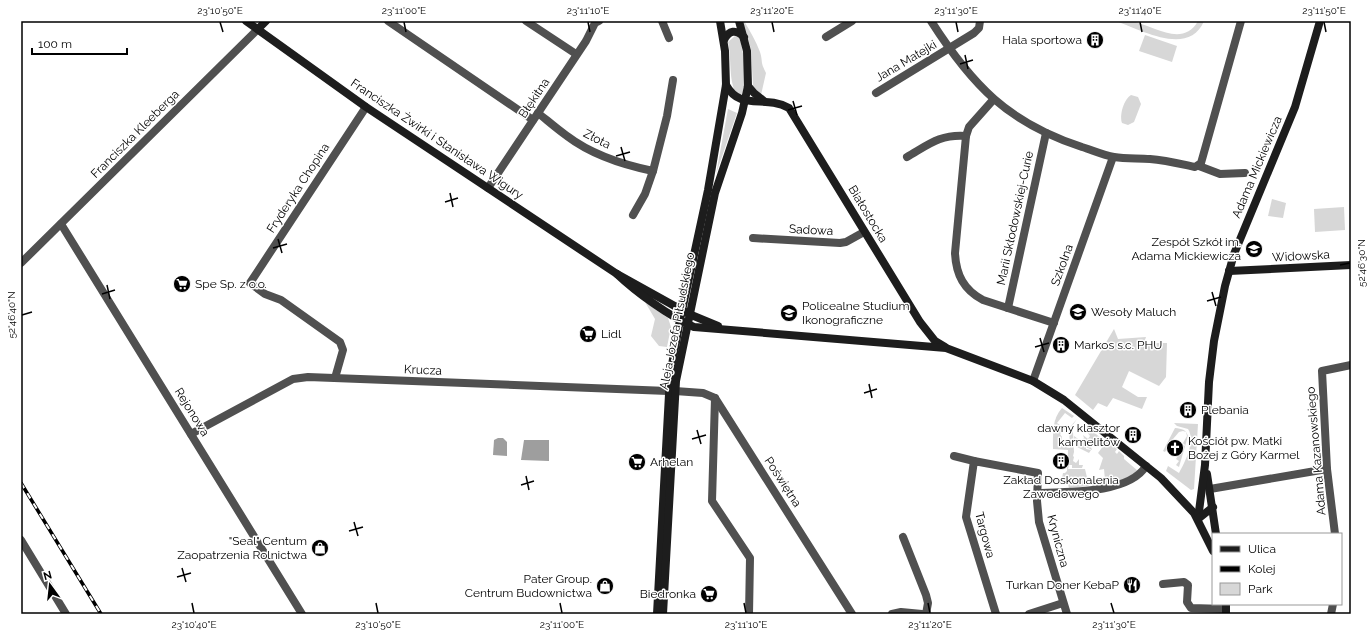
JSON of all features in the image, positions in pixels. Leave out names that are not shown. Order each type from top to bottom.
[{"type":"main road","name":"Franciszka Żwirki i Stanisława Wigury","points":[[246,21],[366,107],[617,274],[684,322],[699,328],[946,348],[1033,381],[1064,400],[1146,466],[1185,502],[1198,519]]},
{"type":"main road","name":"Franciszka Kleeberga","points":[[258,29],[266,21]]},
{"type":"main road","points":[[720,21],[724,40],[726,85],[735,98],[746,101]]},
{"type":"main road","points":[[739,21],[744,37],[748,60],[748,86],[764,101]]},
{"type":"main road","name":"Adama Mickiewicza","points":[[1198,519],[1205,465],[1209,382],[1214,341],[1229,270],[1295,107],[1320,21]]},
{"type":"main road","points":[[724,40],[729,32],[734,31],[738,32],[744,37]]},
{"type":"main road","name":"Aleja Józefa Piłsudskiego","points":[[657,614],[672,391],[726,85]]},
{"type":"main road","name":"Aleja Józefa Piłsudskiego","points":[[686,312],[715,193],[746,101],[748,86]]},
{"type":"main road","name":"Białostocka","points":[[746,101],[764,101],[782,104],[789,108],[928,335],[934,341],[946,348]]},
{"type":"main road","name":"Widowska","points":[[1229,270],[1351,265]]},
{"type":"main road","name":"Franciszka Żwirki i Stanisława Wigury","points":[[633,285],[686,312],[726,329]]},
{"type":"main road","name":"Aleja Józefa Piłsudskiego","points":[[663,614],[672,391]]},
{"type":"main road","name":"Adama Mickiewicza","points":[[1205,465],[1213,507],[1216,533]]},
{"type":"main road","points":[[1185,502],[1192,503],[1201,499]]},
{"type":"main road","points":[[1212,549],[1198,519],[1213,507]]},
{"type":"street","points":[[388,21],[533,120]]},
{"type":"street","points":[[526,21],[576,54]]},
{"type":"street","points":[[662,21],[669,38]]},
{"type":"street","points":[[826,37],[852,21]]},
{"type":"street","points":[[931,21],[949,49],[968,73],[993,100],[1021,119],[1046,133],[1065,142],[1113,157],[1152,159],[1196,167],[1200,164],[1242,21]]},
{"type":"street","name":"Jana Matejki","points":[[876,93],[974,33],[979,28],[980,21]]},
{"type":"street","name":"Błękitna","points":[[488,188],[596,22]]},
{"type":"street","name":"Franciszka Kleeberga","points":[[21,263],[258,29]]},
{"type":"street","points":[[633,215],[644,194],[653,171],[667,116],[673,80]]},
{"type":"street","points":[[993,100],[969,127],[966,136],[955,265],[965,287],[973,295],[1054,323]]},
{"type":"street","name":"Fryderyka Chopina","points":[[335,378],[343,350],[340,342],[281,300],[265,294],[250,283],[366,107]]},
{"type":"street","name":"Złota","points":[[538,113],[568,138],[599,154],[628,166],[653,171]]},
{"type":"street","name":"Marii Skłodowskiej-Curie","points":[[1008,308],[1046,133]]},
{"type":"street","points":[[907,158],[938,139],[946,136],[966,136]]},
{"type":"street","name":"Szkolna","points":[[1033,381],[1113,157]]},
{"type":"street","points":[[1200,164],[1220,174],[1245,173]]},
{"type":"street","name":"Rejonowa","points":[[61,224],[302,614]]},
{"type":"street","name":"Sadowa","points":[[753,238],[840,243],[846,242],[864,232]]},
{"type":"street","name":"Adama Kazanowskiego","points":[[1335,533],[1327,469],[1322,371],[1351,366]]},
{"type":"street","name":"Krucza","points":[[191,434],[293,378],[308,377],[672,391]]},
{"type":"street","points":[[672,391],[703,393],[715,398],[712,501],[750,558],[749,614]]},
{"type":"street","name":"Poświętna","points":[[715,398],[852,614]]},
{"type":"street","points":[[954,456],[974,461]]},
{"type":"street","name":"Kryniczna","points":[[974,461],[1038,473],[1037,493],[1042,534],[1067,614]]},
{"type":"street","name":"Targowa","points":[[974,461],[966,517],[996,614]]},
{"type":"street","points":[[1037,493],[1074,491],[1114,486],[1137,476],[1146,466]]},
{"type":"street","points":[[1210,489],[1327,469]]},
{"type":"street","points":[[903,537],[926,595],[928,603],[926,614]]},
{"type":"street","points":[[21,540],[66,614]]},
{"type":"street","points":[[1163,584],[1184,582],[1188,585],[1187,602],[1191,608],[1226,609]]},
{"type":"street","points":[[1029,614],[1063,603]]},
{"type":"street","points":[[892,614],[901,612],[922,614]]},
{"type":"green space","points":[[742,21],[744,21],[757,44],[766,73],[761,95],[753,86],[751,49]]},
{"type":"green space","points":[[1116,21],[1132,21],[1168,33],[1176,34],[1184,33],[1192,29],[1198,21],[1204,21],[1197,32],[1187,37],[1176,39],[1164,38]]},
{"type":"green space","points":[[1145,35],[1177,46],[1172,62],[1139,51]]},
{"type":"green space","points":[[735,36],[740,38],[744,59],[745,76],[745,83],[741,95],[737,96],[731,77],[728,42]]},
{"type":"green space","points":[[1131,95],[1138,97],[1141,104],[1134,122],[1128,125],[1122,123],[1121,116],[1124,104]]},
{"type":"green space","points":[[728,109],[737,113],[716,174]]},
{"type":"green space","points":[[1272,199],[1286,203],[1283,218],[1268,216]]},
{"type":"green space","points":[[1344,207],[1345,230],[1315,232],[1314,209]]},
{"type":"green space","points":[[645,302],[668,318],[671,327],[667,347],[659,346],[651,336],[655,319]]},
{"type":"green space","points":[[1114,329],[1118,339],[1146,337],[1144,343],[1167,343],[1166,377],[1159,386],[1129,371],[1122,387],[1138,397],[1147,397],[1142,409],[1113,398],[1107,407],[1098,403],[1093,410],[1075,395]]},
{"type":"green space","points":[[1062,408],[1074,416],[1072,418],[1065,413],[1057,423],[1063,427],[1067,427],[1060,434],[1062,441],[1060,441],[1059,445],[1070,448],[1069,428],[1077,419],[1070,429],[1073,432],[1073,461],[1076,463],[1079,459],[1079,465],[1083,465],[1082,468],[1072,468],[1072,465],[1069,465],[1068,469],[1085,469],[1089,486],[1069,488],[1066,478],[1062,478],[1063,473],[1067,471],[1068,450],[1053,449],[1053,432],[1056,417]]},
{"type":"green space","points":[[1174,423],[1198,424],[1194,489],[1191,490],[1166,471],[1168,466],[1179,473],[1187,457],[1191,439],[1188,429],[1177,426]]},
{"type":"green space","points":[[1175,428],[1182,429],[1186,432],[1179,432],[1165,452],[1163,451]]},
{"type":"green space","points":[[1090,429],[1102,439],[1096,440],[1091,447],[1092,450],[1086,447],[1086,449],[1091,450],[1089,453],[1075,446],[1074,436],[1081,441],[1084,438],[1083,435],[1088,439],[1090,436],[1087,432]]},
{"type":"green space","points":[[1186,432],[1188,436],[1179,467],[1176,465],[1179,461],[1176,459],[1185,445],[1183,443],[1187,436]]},
{"type":"green space","points":[[1107,441],[1109,443],[1107,446],[1108,447],[1111,444],[1117,449],[1115,452],[1117,454],[1119,451],[1124,456],[1124,459],[1138,471],[1121,481],[1092,486],[1092,481],[1105,480],[1104,469],[1099,470],[1103,458],[1098,453]]},
{"type":"shaded area","points":[[503,438],[507,442],[507,456],[493,455],[494,440]]},
{"type":"shaded area","points":[[524,440],[549,440],[549,461],[521,460]]},
{"type":"railway","points":[[21,483],[101,614]]},
{"type":"place","name":"Hala sportowa","points":[[1095,40]]},
{"type":"place","name":"Zespół Szkół im. Adama Mickiewicza","points":[[1254,249]]},
{"type":"place","name":"Spe Sp. z o.o.","points":[[182,284]]},
{"type":"place","name":"Wesoły Maluch","points":[[1078,312]]},
{"type":"place","name":"Policealne Studium Ikonograficzne","points":[[789,313]]},
{"type":"place","name":"Lidl","points":[[588,334]]},
{"type":"place","name":"Markos s.c. PHU","points":[[1061,345]]},
{"type":"place","name":"Plebania","points":[[1188,410]]},
{"type":"place","name":"dawny klasztor karmelitów","points":[[1133,435]]},
{"type":"place","name":"Kościół pw. Matki Bożej z Góry Karmel","points":[[1175,448]]},
{"type":"place","name":"Zakład Doskonalenia Zawodowego","points":[[1061,461]]},
{"type":"place","name":"Arhelan","points":[[637,462]]},
{"type":"place","name":"\"Seal\" Centum Zaopatrzenia Rolnictwa","points":[[320,548]]},
{"type":"place","name":"Turkan Doner KebaP","points":[[1132,585]]},
{"type":"place","name":"Pater Group. Centrum Budownictwa","points":[[605,586]]},
{"type":"place","name":"Biedronka","points":[[709,594]]}]
